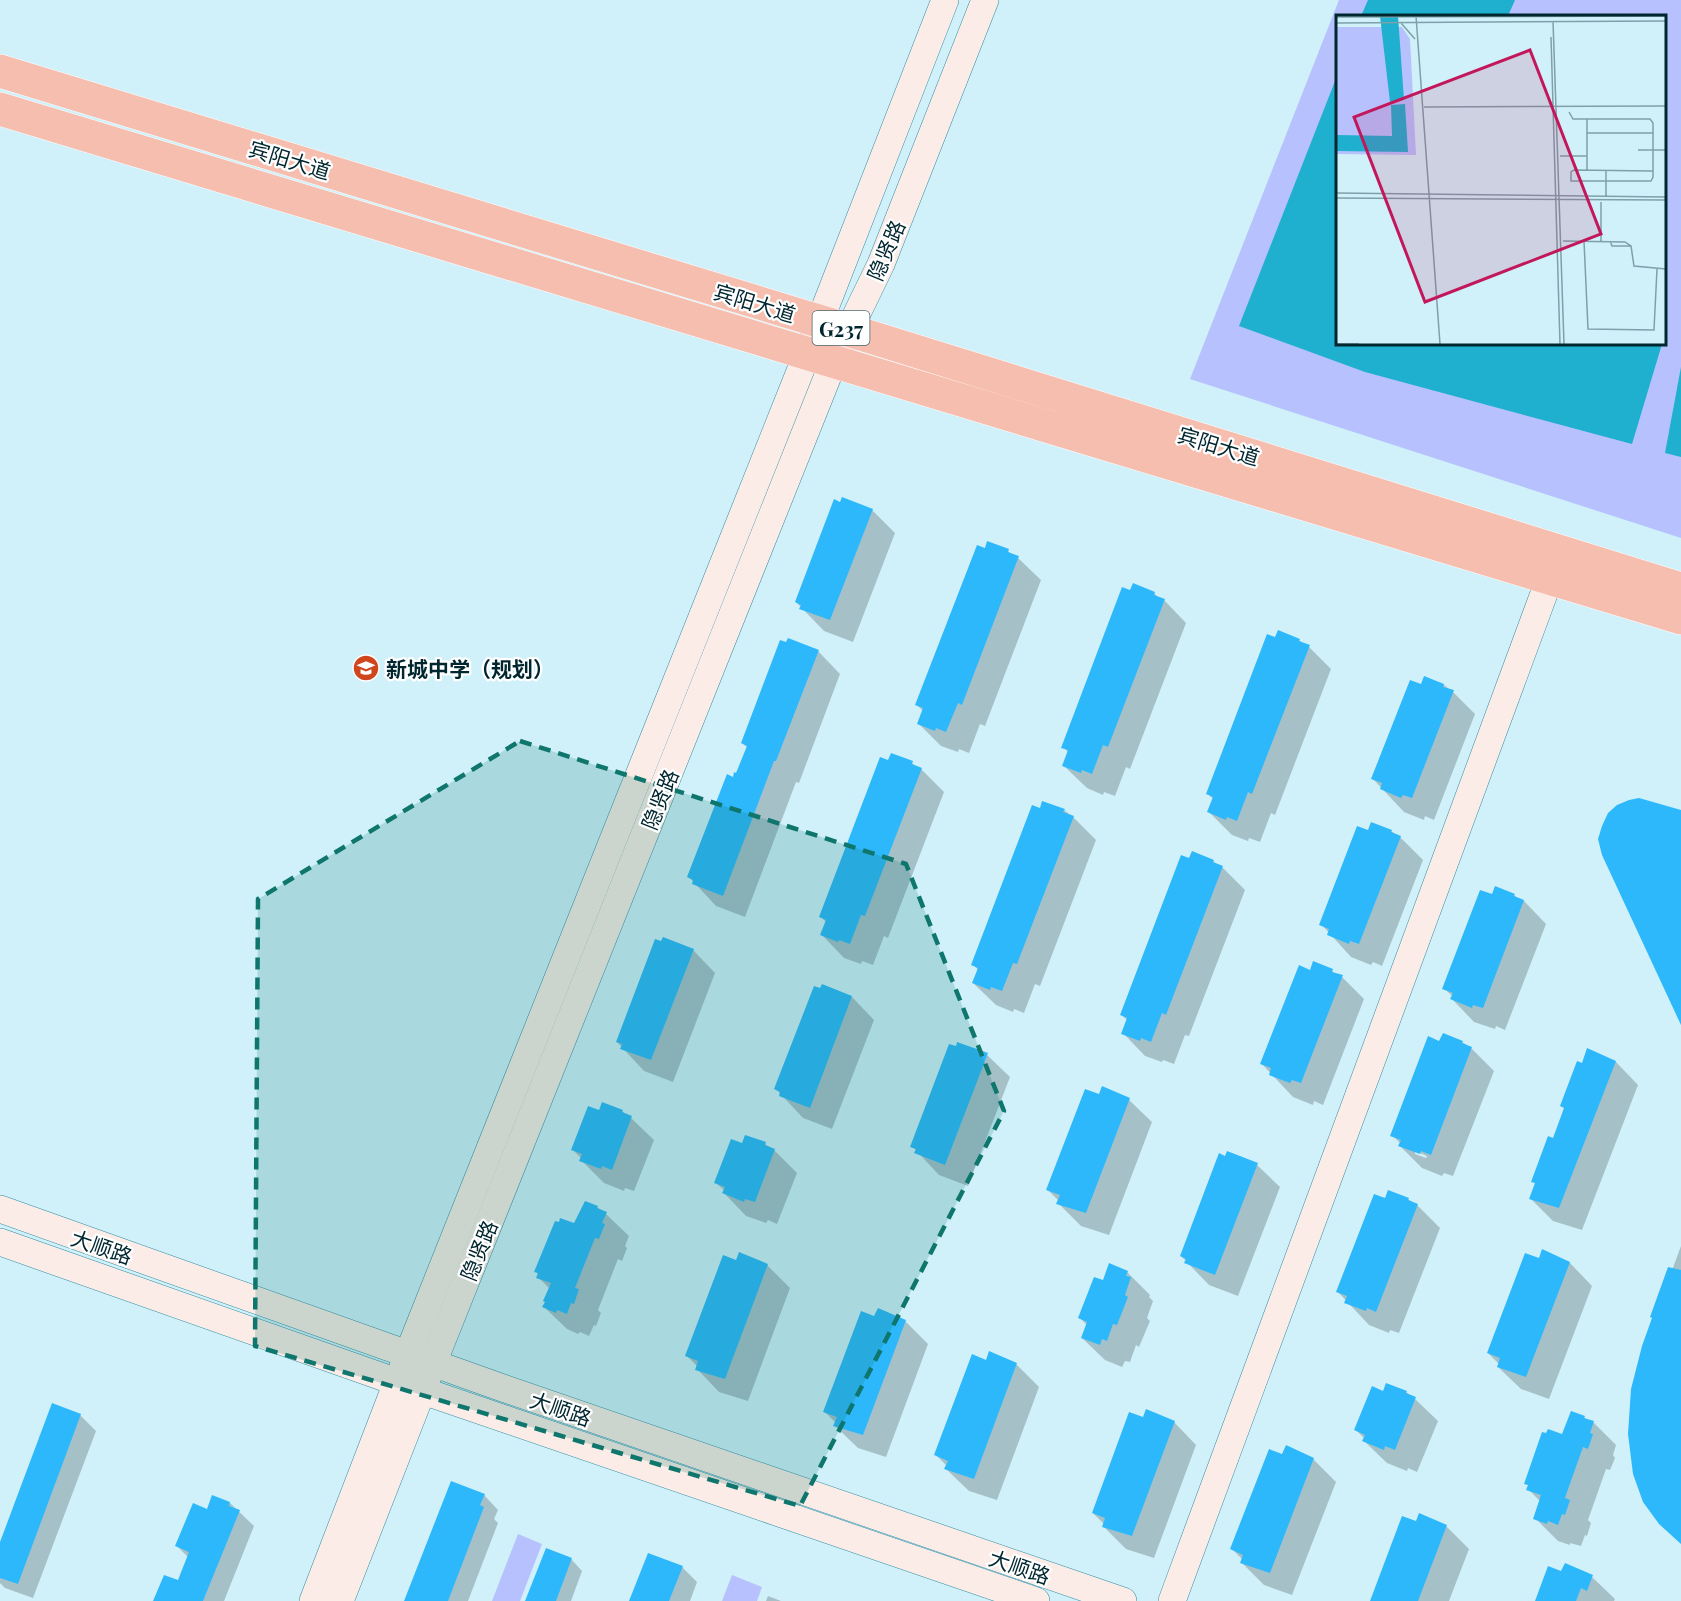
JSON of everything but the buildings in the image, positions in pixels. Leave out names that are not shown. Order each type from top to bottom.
[{"type":"highway","name":"宾阳大道","points":[[0,71],[834,326],[1555,565],[1681,618]]},
{"type":"highway","name":"宾阳大道","points":[[0,109],[820,358],[1555,565],[1681,589]]},
{"type":"street","name":"隐贤路","points":[[340,1601],[420,1358],[834,326],[945,0]]},
{"type":"street","name":"隐贤路","points":[[834,326],[881,264],[985,0]]},
{"type":"street","points":[[1172,1601],[1555,565]]},
{"type":"street","name":"大顺路","points":[[0,1209],[420,1358],[1123,1601]]},
{"type":"street","name":"大顺路","points":[[0,1242],[409,1387],[1036,1601]]},
{"type":"street","name":"隐贤路","points":[[312,1601],[409,1387]]},
{"type":"highlighted area","points":[[520,741],[906,864],[1004,1111],[800,1506],[255,1346],[258,899]]},
{"type":"shaded area","points":[[1339,0],[1681,0],[1681,538],[1190,379]]},
{"type":"shaded area","points":[[1368,0],[1515,0],[1508,15],[1361,15]]},
{"type":"shaded area","points":[[1336,79],[1336,345],[1662,345],[1632,444],[1365,372],[1239,326]]},
{"type":"shaded area","points":[[1681,367],[1681,457],[1665,453]]},
{"type":"shaded area","points":[[518,1534],[542,1544],[520,1601],[492,1601]]},
{"type":"shaded area","points":[[732,1575],[762,1587],[757,1601],[722,1601]]},
{"type":"place","name":"新城中学（规划）","points":[[366,668]]}]
